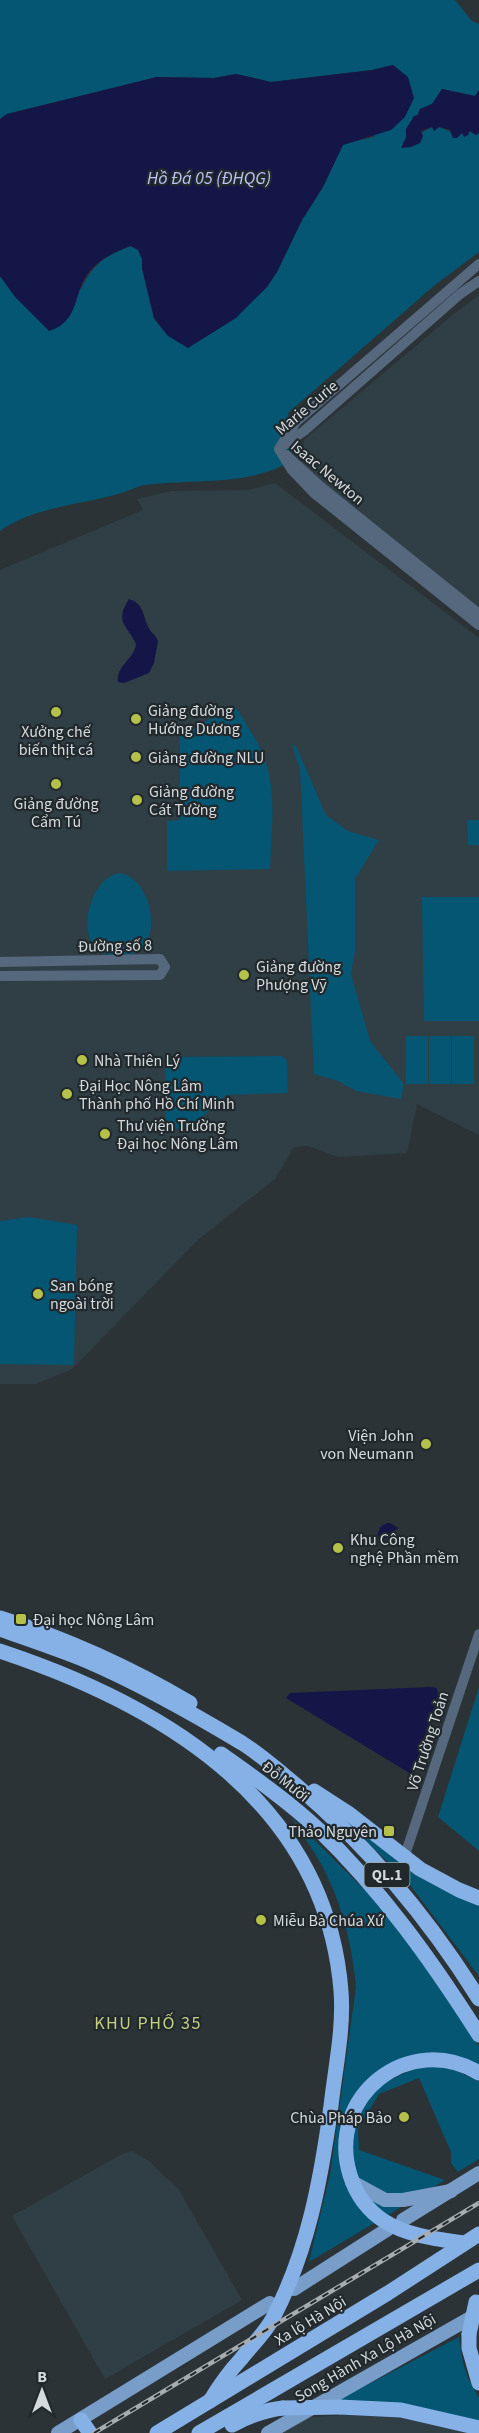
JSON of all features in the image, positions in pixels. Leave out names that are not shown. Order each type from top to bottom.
[{"type":"highway","name":"Đỗ Mười","points":[[0,1618],[86,1649],[150,1680],[216,1718],[230,1737]]},
{"type":"highway","name":"Đỗ Mười","points":[[0,1629],[84,1660],[122,1677],[230,1737],[275,1768],[338,1823],[395,1884],[433,1932],[479,1999]]},
{"type":"highway","name":"Đỗ Mười","points":[[0,1642],[74,1670],[120,1691],[174,1721],[275,1793],[318,1830],[393,1911],[447,1984],[479,2035]]},
{"type":"highway","name":"Đỗ Mười","points":[[0,1651],[71,1676],[127,1703],[229,1772],[253,1794],[268,1812],[303,1863],[324,1908],[332,1936],[341,1994],[338,2047],[324,2155],[315,2202],[293,2283]]},
{"type":"highway","points":[[41,1665],[74,1670]]},
{"type":"highway","name":"QL.1","points":[[275,1768],[338,1806],[405,1855],[459,1890],[479,1898]]},
{"type":"highway","name":"Đỗ Mười","points":[[307,1787],[408,1891],[479,1984]]},
{"type":"highway","points":[[210,2401],[220,2384],[267,2328],[299,2276],[321,2203],[339,2083],[348,1994],[343,1954],[331,1903],[322,1880],[279,1809],[275,1793]]},
{"type":"highway","name":"QL.1","points":[[405,1855],[479,1893]]},
{"type":"highway","points":[[463,2243],[416,2235],[386,2222],[363,2202],[352,2182],[345,2149],[348,2122],[357,2101],[373,2085],[404,2066],[429,2060],[451,2061],[479,2073]]},
{"type":"highway","name":"Xa lộ Hà Nội","points":[[161,2430],[388,2293],[479,2234]]},
{"type":"highway","points":[[199,2433],[479,2270]]},
{"type":"highway","points":[[478,2304],[472,2339],[479,2383]]},
{"type":"highway","points":[[219,2433],[248,2416],[269,2409],[283,2408],[340,2407],[401,2410],[479,2428]]},
{"type":"highway","points":[[81,2420],[90,2433]]},
{"type":"highway","points":[[143,2433],[161,2430]]},
{"type":"main road","points":[[403,2220],[479,2173]]},
{"type":"main road","points":[[352,2182],[385,2200],[403,2200],[451,2191]]},
{"type":"main road","points":[[293,2283],[388,2229]]},
{"type":"main road","points":[[239,2323],[276,2293],[299,2258]]},
{"type":"main road","points":[[58,2433],[270,2303]]},
{"type":"main road","name":"Song Hành Xa Lộ Hà Nội","points":[[268,2433],[478,2304]]},
{"type":"street","name":"Marie Curie","points":[[279,449],[296,422],[479,264]]},
{"type":"street","name":"Marie Curie","points":[[279,449],[304,431],[460,294],[479,281]]},
{"type":"street","name":"Isaac Newton","points":[[279,449],[321,487],[479,614]]},
{"type":"street","name":"Isaac Newton","points":[[279,449],[292,470],[314,493],[479,625]]},
{"type":"street","name":"Đường số 8","points":[[0,962],[159,959],[165,967],[159,975],[0,976]]},
{"type":"street","name":"Võ Trường Toản","points":[[405,1855],[479,1634]]},
{"type":"shaded area","points":[[0,0],[455,0],[472,21],[479,24],[479,90],[475,96],[442,89],[432,104],[420,109],[403,143],[432,127],[435,129],[439,127],[458,135],[468,134],[469,131],[476,135],[479,133],[479,252],[436,284],[288,413],[293,448],[289,462],[273,470],[238,478],[144,485],[103,498],[42,512],[13,523],[0,531],[0,276],[16,298],[81,289],[95,267],[113,253],[130,246],[138,250],[142,259],[142,269],[154,319],[168,336],[267,287],[277,272],[302,220],[323,187],[343,144],[374,137],[393,65],[372,70],[271,82],[236,74],[214,78],[157,77],[7,114],[0,119]]},
{"type":"shaded area","points":[[479,295],[479,611],[300,469],[304,440]]},
{"type":"shaded area","points":[[275,483],[479,638],[479,1135],[417,1104],[407,1153],[338,1157],[308,1146],[294,1147],[275,1179],[199,1239],[72,1369],[36,1384],[0,1384],[0,570],[143,510],[137,499],[171,491],[248,490]]},
{"type":"shaded area","points":[[235,706],[260,748],[269,776],[272,816],[270,869],[167,871],[167,821],[180,820],[180,735]]},
{"type":"shaded area","points":[[292,745],[296,746],[326,815],[348,831],[379,840],[355,879],[355,950],[351,974],[370,1041],[404,1084],[401,1099],[356,1091],[338,1081],[314,1074],[300,769]]},
{"type":"shaded area","points":[[467,820],[479,820],[479,845],[468,845]]},
{"type":"shaded area","points":[[119,873],[130,877],[139,885],[150,909],[150,935],[144,946],[128,955],[101,952],[93,945],[89,936],[88,914],[96,892],[102,883]]},
{"type":"shaded area","points":[[422,897],[479,897],[479,1021],[424,1021]]},
{"type":"shaded area","points":[[406,1036],[428,1036],[428,1084],[406,1084]]},
{"type":"shaded area","points":[[429,1036],[451,1036],[451,1084],[429,1084]]},
{"type":"shaded area","points":[[452,1036],[474,1036],[474,1084],[452,1084]]},
{"type":"shaded area","points":[[282,1056],[287,1061],[288,1093],[226,1095],[188,1130],[166,1128],[165,1057]]},
{"type":"shaded area","name":"San bóng ngoài trời","points":[[29,1217],[77,1225],[74,1365],[0,1364],[0,1221]]},
{"type":"shaded area","points":[[479,1687],[479,1851],[438,1817]]},
{"type":"shaded area","points":[[339,1815],[479,1904],[479,1976],[407,1881]]},
{"type":"shaded area","points":[[292,1818],[368,1893],[425,1964],[479,2046],[479,2068],[466,2061],[384,2071],[340,2141],[376,2222],[309,2262],[330,2175],[356,1987],[353,1960],[339,1904],[320,1863]]},
{"type":"shaded area","points":[[426,2066],[450,2068],[479,2081],[479,2159],[458,2172],[451,2163],[451,2152],[419,2078],[379,2094],[358,2129],[359,2150],[445,2180],[388,2215],[369,2201],[361,2188],[353,2158],[355,2125],[368,2097],[379,2087],[402,2074]]},
{"type":"shaded area","points":[[132,2151],[149,2161],[179,2190],[242,2300],[105,2379],[12,2216],[122,2154]]},
{"type":"shaded area","points":[[459,2337],[463,2363],[479,2398],[479,2423],[336,2401]]},
{"type":"shaded area","points":[[383,2412],[477,2433],[278,2433],[303,2418]]},
{"type":"water","name":"Hồ Đá 05 (ĐHQG)","points":[[393,65],[408,77],[414,98],[405,117],[391,130],[343,145],[323,187],[302,220],[277,272],[267,287],[236,318],[188,348],[168,336],[154,318],[142,259],[138,250],[131,246],[109,256],[90,271],[84,279],[71,313],[59,326],[49,331],[16,298],[0,276],[0,119],[7,114],[157,77],[214,78],[236,74],[271,82],[372,70]]},
{"type":"water","points":[[442,89],[475,96],[479,90],[479,133],[476,135],[470,131],[464,137],[462,133],[457,138],[453,138],[450,130],[439,127],[434,131],[432,127],[421,131],[423,136],[420,143],[401,148],[406,138],[406,129],[414,116],[418,115],[420,109],[432,104]]},
{"type":"water","points":[[129,599],[141,607],[150,630],[158,641],[154,663],[149,673],[124,683],[118,682],[118,676],[135,650],[136,644],[122,618]]},
{"type":"water","points":[[390,1523],[398,1528],[381,1542],[378,1536],[380,1529],[383,1525]]},
{"type":"water","points":[[437,1688],[438,1694],[415,1771],[411,1774],[286,1698],[290,1693]]},
{"type":"railway","points":[[94,2433],[479,2203]]},
{"type":"place","name":"Xưởng chế biến thịt cá","points":[[56,712]]},
{"type":"place","name":"Giảng đường Hướng Dương","points":[[136,719]]},
{"type":"place","name":"Giảng đường NLU","points":[[136,757]]},
{"type":"place","name":"Giảng đường Cẩm Tú","points":[[56,784]]},
{"type":"place","name":"Giảng đường Cát Tường","points":[[137,800]]},
{"type":"place","name":"Giảng đường Phượng Vỹ","points":[[244,975]]},
{"type":"place","name":"Nhà Thiên Lý","points":[[82,1060]]},
{"type":"place","name":"Đại Học Nông Lâm Thành phố Hồ Chí Minh","points":[[67,1094]]},
{"type":"place","name":"Thư viện Trường Đại học Nông Lâm","points":[[105,1134]]},
{"type":"place","name":"San bóng ngoài trời","points":[[38,1294]]},
{"type":"place","name":"Viện John von Neumann","points":[[426,1444]]},
{"type":"place","name":"Khu Công nghệ Phần mềm","points":[[338,1548]]},
{"type":"place","name":"Đại học Nông Lâm","points":[[21,1619]]},
{"type":"place","name":"Thảo Nguyên","points":[[389,1831]]},
{"type":"place","name":"Miễu Bà Chúa Xứ","points":[[261,1920]]},
{"type":"place","name":"Chùa Pháp Bảo","points":[[404,2117]]},
{"type":"district","name":"KHU PHỐ 35","points":[[148,2023]]}]
